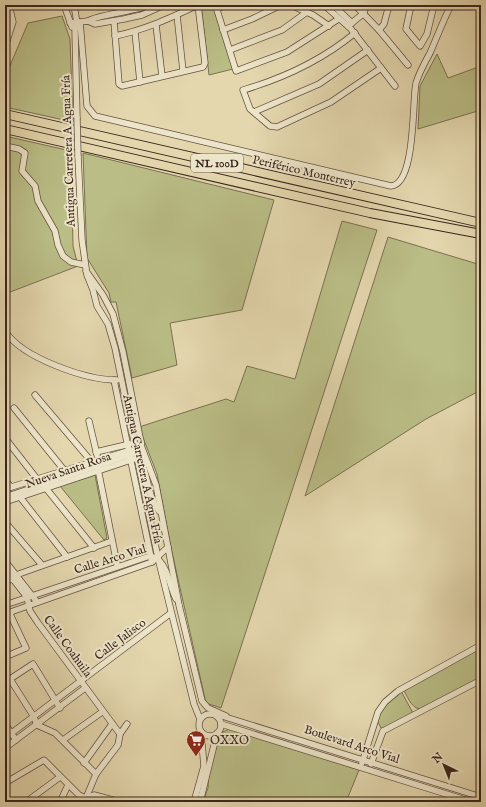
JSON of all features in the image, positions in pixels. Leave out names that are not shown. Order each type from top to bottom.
[{"type":"highway","name":"Periférico Monterrey","points":[[5,114],[481,223]]},
{"type":"highway","name":"NL 100D","points":[[5,129],[370,213],[481,234]]},
{"type":"street","points":[[5,47],[13,22],[9,5]]},
{"type":"street","points":[[64,5],[70,24],[75,30]]},
{"type":"street","name":"Antigua Carretera A Agua Fría","points":[[74,5],[79,22],[75,30],[77,118],[85,268],[97,306],[108,324],[122,380],[158,558],[194,704],[200,719]]},
{"type":"street","points":[[88,21],[95,24],[114,21],[133,11],[151,5]]},
{"type":"street","points":[[70,24],[88,21],[94,17],[164,5]]},
{"type":"street","points":[[114,21],[115,36],[119,84],[122,86],[201,68],[204,63],[198,5],[156,25],[135,32],[115,36]]},
{"type":"street","points":[[227,5],[217,10],[236,71],[287,52],[337,20]]},
{"type":"street","points":[[223,30],[252,19],[281,5]]},
{"type":"street","points":[[291,5],[307,12],[329,26]]},
{"type":"street","points":[[324,5],[351,28]]},
{"type":"street","points":[[334,5],[395,86]]},
{"type":"street","points":[[355,5],[364,13],[408,65]]},
{"type":"street","points":[[366,5],[364,13],[332,51],[304,67],[273,81],[243,90],[248,106],[270,126],[277,127],[331,102],[381,68]]},
{"type":"street","points":[[379,30],[384,24],[389,5]]},
{"type":"street","points":[[411,5],[406,29],[419,46],[422,44],[427,34],[434,5]]},
{"type":"street","points":[[79,22],[87,106],[95,116],[392,186],[400,181],[410,154],[416,81],[451,5]]},
{"type":"street","points":[[230,50],[282,30],[307,12]]},
{"type":"street","points":[[177,15],[183,71]]},
{"type":"street","points":[[156,25],[162,76]]},
{"type":"street","points":[[135,32],[140,82]]},
{"type":"street","points":[[254,112],[318,84],[368,50]]},
{"type":"street","points":[[5,146],[19,149],[25,153],[22,171],[32,180],[35,186],[38,201],[55,231],[58,245],[63,256],[71,262],[85,268],[113,314],[121,344],[142,448],[156,485],[179,606],[202,701],[208,708],[226,716]]},
{"type":"street","points":[[5,331],[10,339],[19,346],[60,367],[96,379],[122,380]]},
{"type":"street","name":"Antigua Carretera A Agua Fría","points":[[114,380],[151,559]]},
{"type":"street","points":[[35,396],[91,461]]},
{"type":"street","points":[[14,408],[64,470]]},
{"type":"street","points":[[89,421],[98,459]]},
{"type":"street","points":[[5,438],[37,479]]},
{"type":"street","points":[[129,453],[134,442]]},
{"type":"street","points":[[96,452],[136,453],[144,465],[153,503],[161,514]]},
{"type":"street","points":[[5,480],[8,488],[91,461],[129,453]]},
{"type":"street","name":"Nueva Santa Rosa","points":[[5,502],[98,469],[129,453],[136,453]]},
{"type":"street","points":[[98,469],[119,573]]},
{"type":"street","points":[[45,487],[94,548]]},
{"type":"street","name":"Nueva Santa Rosa","points":[[5,497],[45,487]]},
{"type":"street","points":[[20,497],[67,557]]},
{"type":"street","points":[[5,522],[42,565]]},
{"type":"street","points":[[5,581],[42,565],[112,542]]},
{"type":"street","name":"Calle Arco Vial","points":[[5,605],[117,566],[158,558],[168,547]]},
{"type":"street","points":[[158,558],[166,568],[171,590],[179,606]]},
{"type":"street","name":"Calle Arco Vial","points":[[7,613],[119,573],[151,559]]},
{"type":"street","name":"Calle Coahuila","points":[[5,561],[15,577],[30,596],[37,602]]},
{"type":"street","name":"Calle Coahuila","points":[[5,568],[15,577]]},
{"type":"street","name":"Calle Coahuila","points":[[30,596],[29,605],[31,613],[102,712],[120,734]]},
{"type":"street","points":[[5,657],[26,648],[7,613]]},
{"type":"street","name":"Calle Jalisco","points":[[5,738],[171,613]]},
{"type":"street","points":[[361,766],[378,712],[385,702],[398,692],[481,645]]},
{"type":"street","points":[[37,726],[34,717],[10,679],[33,664],[60,708]]},
{"type":"street","points":[[369,769],[383,731],[481,680]]},
{"type":"street","points":[[5,748],[37,726],[86,688]]},
{"type":"street","points":[[63,740],[102,712]]},
{"type":"street","points":[[205,714],[216,715],[221,724],[217,733],[200,802],[204,782],[204,763],[199,726],[200,719],[205,714]]},
{"type":"street","name":"Boulevard Arco Vial","points":[[216,715],[226,716],[363,759],[480,799]]},
{"type":"street","points":[[5,724],[16,740]]},
{"type":"street","points":[[84,763],[112,724]]},
{"type":"street","points":[[90,800],[96,774],[118,745],[120,734],[128,724]]},
{"type":"street","name":"Boulevard Arco Vial","points":[[221,724],[361,766],[472,802]]},
{"type":"street","points":[[37,726],[55,733],[96,774]]},
{"type":"street","points":[[201,732],[211,736],[217,733]]},
{"type":"street","points":[[5,783],[41,760],[46,762],[60,778],[80,795],[90,800],[103,802]]},
{"type":"street","points":[[194,802],[204,771]]},
{"type":"street","points":[[26,802],[60,778]]},
{"type":"street","points":[[60,802],[68,785]]},
{"type":"street","points":[[90,800],[98,796],[120,802]]},
{"type":"green space","points":[[201,5],[217,5],[214,7],[233,69],[209,75]]},
{"type":"green space","points":[[62,16],[70,39],[73,122],[5,107],[5,67],[9,68],[28,23]]},
{"type":"green space","points":[[437,54],[448,78],[481,66],[481,110],[418,129],[420,86]]},
{"type":"green space","points":[[5,136],[71,151],[73,246],[78,266],[5,294]]},
{"type":"green space","points":[[83,153],[274,200],[242,310],[170,323],[177,365],[132,378],[116,302],[111,302],[109,293],[87,258]]},
{"type":"green space","points":[[342,221],[377,230],[221,708],[206,703],[171,548],[157,474],[139,427],[226,399],[234,402],[247,366],[295,379]]},
{"type":"green space","points":[[388,237],[481,265],[481,390],[426,419],[305,496]]},
{"type":"green space","points":[[95,475],[107,538],[104,540],[60,486]]},
{"type":"green space","points":[[481,646],[481,677],[423,709],[413,706],[404,691]]},
{"type":"green space","points":[[401,691],[413,713],[384,728],[381,728],[377,720],[386,703]]},
{"type":"green space","points":[[231,728],[359,770],[346,802],[203,802],[208,788],[209,770],[221,733]]},
{"type":"place","name":"OXXO","points":[[196,757]]}]
